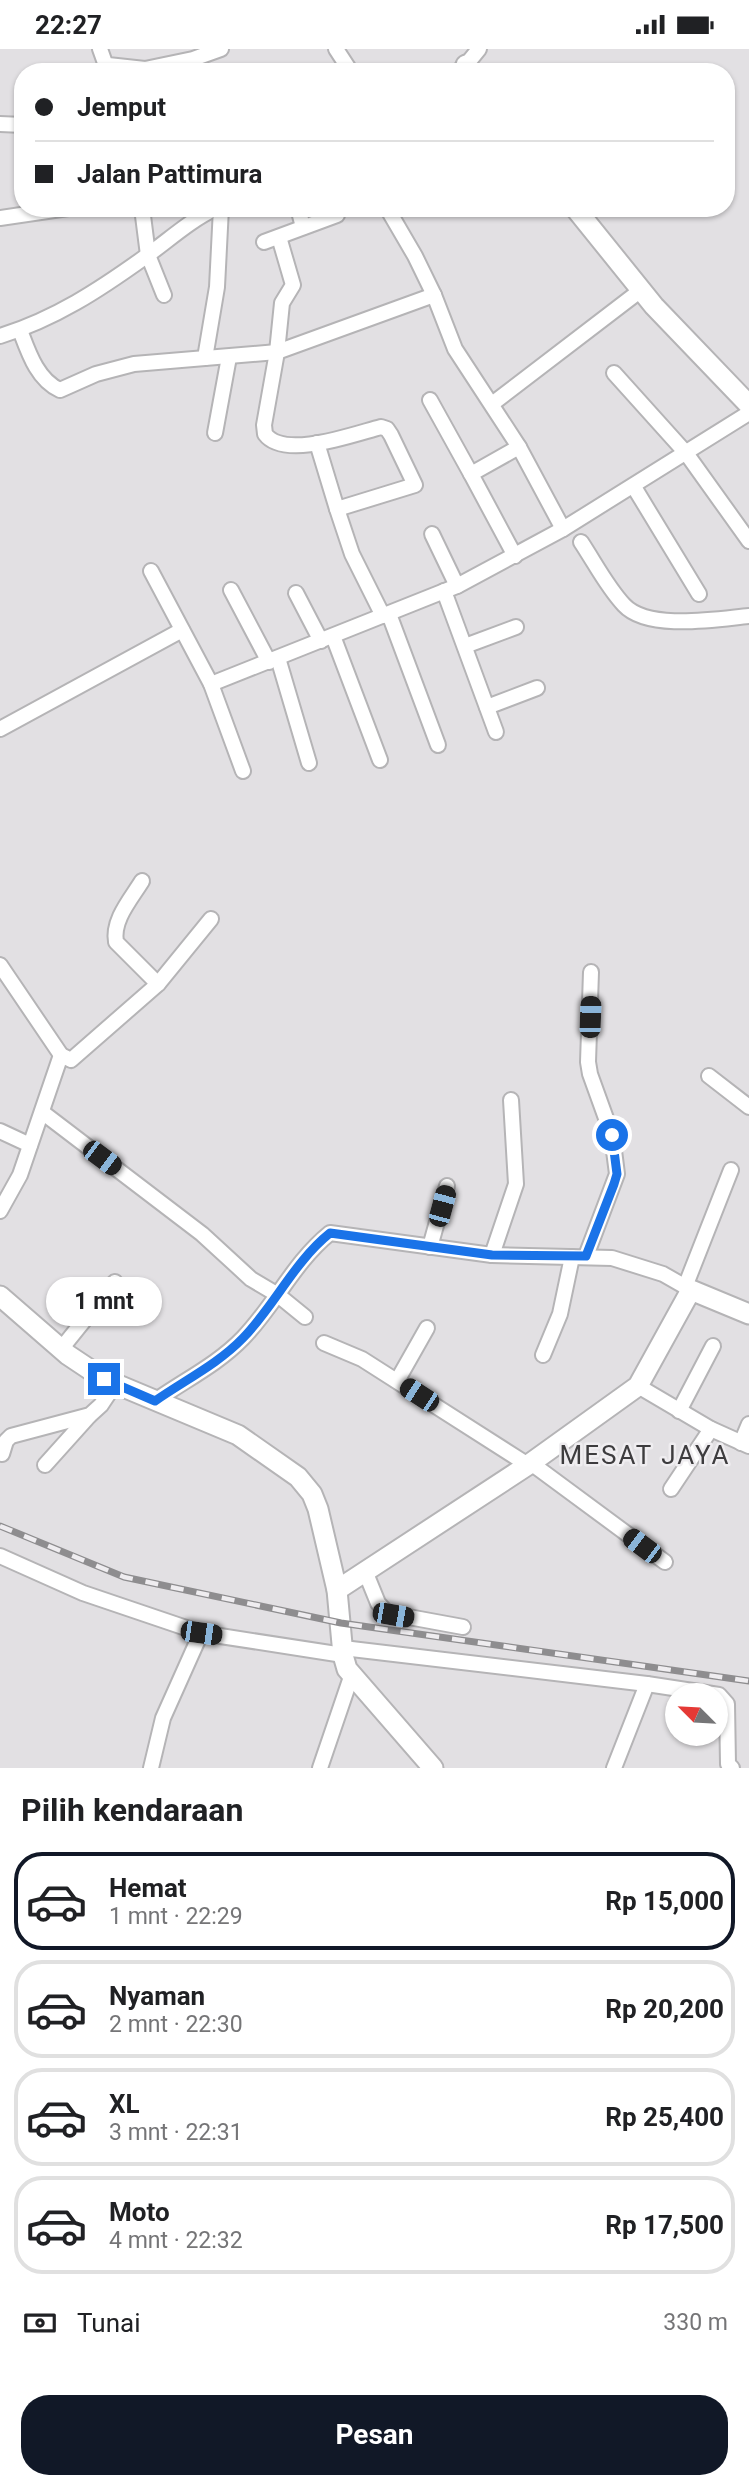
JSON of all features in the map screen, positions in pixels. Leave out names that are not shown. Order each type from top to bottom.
[{"type":"street","points":[[177,63],[221,49]]},
{"type":"street","points":[[143,217],[148,255],[164,295]]},
{"type":"street","points":[[0,336],[43,322],[86,297],[200,217]]},
{"type":"street","points":[[205,358],[216,287],[218,217]]},
{"type":"street","points":[[300,217],[303,227]]},
{"type":"street","points":[[264,242],[331,217]]},
{"type":"street","points":[[392,217],[434,295],[455,349],[519,447],[563,529]]},
{"type":"street","points":[[582,217],[640,290],[749,405]]},
{"type":"street","points":[[279,237],[293,285],[282,303],[277,352],[264,425],[265,434],[275,443],[317,443],[381,427],[387,429],[391,435],[415,482],[411,488],[337,509]]},
{"type":"street","points":[[492,404],[640,290]]},
{"type":"street","points":[[20,330],[29,355],[44,378],[60,390],[96,374],[134,364],[277,352],[434,295]]},
{"type":"street","points":[[215,433],[229,357]]},
{"type":"street","points":[[614,373],[686,453],[749,541]]},
{"type":"street","points":[[430,400],[515,556]]},
{"type":"street","points":[[211,684],[386,615],[515,556],[634,487],[749,413]]},
{"type":"street","points":[[317,443],[352,554],[386,615],[438,745]]},
{"type":"street","points":[[471,474],[519,447]]},
{"type":"street","points":[[634,487],[699,594]]},
{"type":"street","points":[[432,534],[465,646],[496,732]]},
{"type":"street","points":[[581,542],[625,606],[646,618],[706,620],[749,616]]},
{"type":"street","points":[[151,571],[211,684],[243,771]]},
{"type":"street","points":[[231,590],[273,660],[309,762]]},
{"type":"street","points":[[296,593],[327,639],[380,760]]},
{"type":"street","points":[[465,646],[516,627]]},
{"type":"street","points":[[0,729],[182,630]]},
{"type":"street","points":[[487,707],[537,688]]},
{"type":"street","points":[[142,881],[114,933],[116,942],[158,984]]},
{"type":"street","points":[[0,965],[61,1055],[71,1060],[158,984],[211,919]]},
{"type":"street","points":[[543,1355],[579,1257],[617,1174],[612,1135],[590,1074],[591,972]]},
{"type":"street","points":[[0,1211],[20,1175],[61,1055]]},
{"type":"street","points":[[709,1076],[749,1107]]},
{"type":"street","points":[[492,1255],[516,1184],[511,1100]]},
{"type":"street","points":[[42,1112],[202,1234],[251,1279],[278,1295],[305,1317]]},
{"type":"street","points":[[0,1131],[30,1145]]},
{"type":"street","points":[[337,1590],[529,1464],[638,1386],[688,1288],[731,1170]]},
{"type":"street","points":[[430,1247],[447,1186]]},
{"type":"street","points":[[155,1401],[224,1357],[245,1336],[309,1252],[330,1233],[492,1255],[612,1258],[663,1274],[688,1288],[749,1314]]},
{"type":"street","points":[[61,1349],[114,1282]]},
{"type":"street","points":[[0,1296],[61,1349],[115,1384],[238,1434],[298,1477],[312,1494],[318,1509],[337,1590],[343,1651],[351,1677],[433,1768]]},
{"type":"street","points":[[397,1381],[428,1328]]},
{"type":"street","points":[[324,1343],[362,1359],[529,1464],[665,1562]]},
{"type":"street","points":[[679,1411],[713,1346]]},
{"type":"street","points":[[45,1465],[102,1405],[115,1384]]},
{"type":"street","points":[[638,1386],[711,1429],[745,1444],[749,1424]]},
{"type":"street","points":[[2,1454],[7,1438],[11,1436],[90,1415]]},
{"type":"street","points":[[671,1489],[711,1429]]},
{"type":"street","points":[[1,1560],[83,1593],[201,1633],[647,1684],[719,1695],[727,1704],[728,1763],[732,1768]]},
{"type":"street","points":[[365,1571],[387,1613],[463,1627]]},
{"type":"street","points":[[151,1768],[163,1718],[201,1633]]},
{"type":"street","points":[[320,1768],[351,1677]]},
{"type":"street","points":[[614,1768],[647,1684]]},
{"type":"railway","points":[[0,1526],[124,1577],[341,1623],[749,1681]]},
{"type":"district","name":"MESAT JAYA","points":[[645,1455]]},
{"type":"route","points":[[104,1379],[155,1401],[224,1357],[245,1336],[309,1252],[330,1233],[492,1255],[586,1256],[617,1174],[612,1135]]}]
